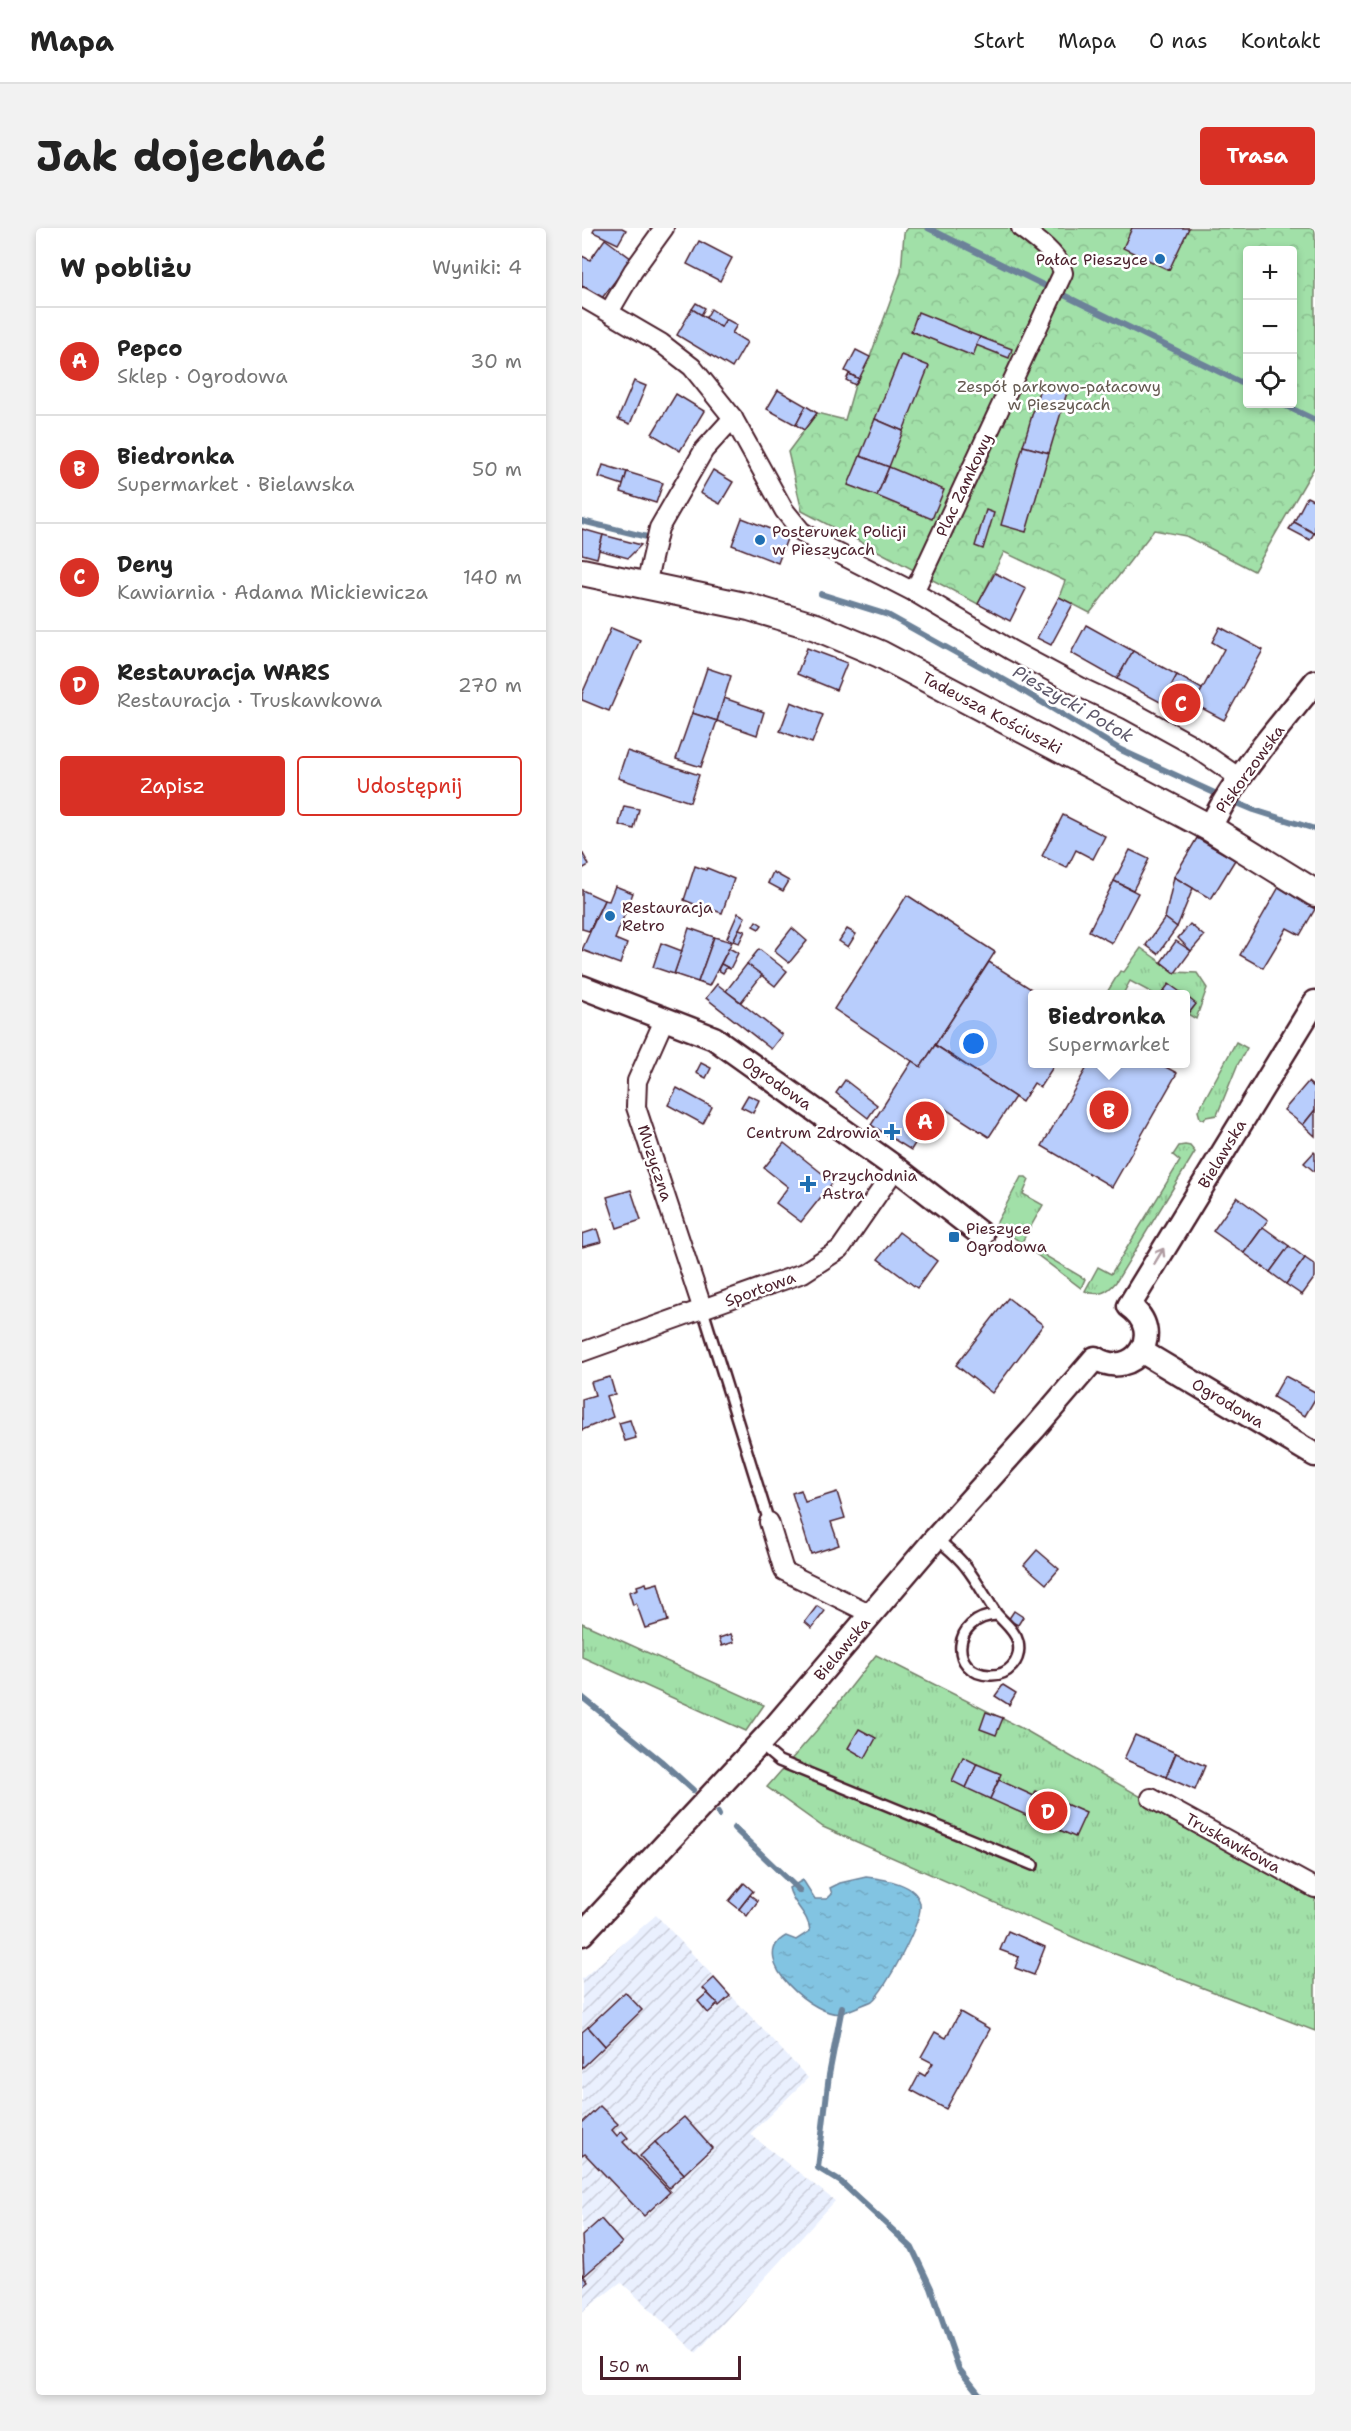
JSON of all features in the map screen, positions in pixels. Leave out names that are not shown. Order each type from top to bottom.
[{"type":"main road","name":"Tadeusza Kościuszki","points":[[582,572],[649,572],[749,607],[816,627],[880,654],[1212,823],[1315,893]]},
{"type":"street","points":[[609,312],[633,271],[664,228]]},
{"type":"street","name":"Plac Zamkowy","points":[[914,592],[1063,273],[1062,267],[1054,258],[1021,228]]},
{"type":"street","points":[[582,297],[661,343],[692,368],[733,418],[784,510],[801,531],[822,545],[914,592],[1011,650],[1189,743],[1238,782]]},
{"type":"street","points":[[649,572],[658,528],[704,450],[733,418]]},
{"type":"street","name":"Piskorzowska","points":[[1212,823],[1238,782],[1315,682]]},
{"type":"street","name":"Ogrodowa","points":[[582,987],[714,1038],[896,1168],[982,1234]]},
{"type":"street","name":"Bielawska","points":[[582,1934],[759,1744],[1095,1358],[1111,1365],[1119,1365],[1128,1362],[1141,1351],[1145,1343],[1145,1326],[1142,1318],[1129,1306],[1315,1002]]},
{"type":"street","name":"Muzyczna","points":[[665,1018],[637,1081],[636,1107],[703,1310]]},
{"type":"street","name":"Sportowa","points":[[582,1352],[803,1273],[840,1249],[896,1168]]},
{"type":"street","name":"Ogrodowa","points":[[1141,1351],[1315,1455]]},
{"type":"street","points":[[769,1522],[784,1571],[871,1614]]},
{"type":"street","name":"Truskawkowa","points":[[1151,1798],[1315,1888]]},
{"type":"lane","points":[[703,1310],[769,1522]]},
{"type":"lane","points":[[936,1538],[965,1565],[998,1615],[1008,1623],[1018,1642],[1016,1663],[1003,1674],[988,1675],[973,1670],[964,1661],[960,1645],[964,1631],[974,1621],[985,1615],[998,1615]]},
{"type":"lane","points":[[759,1744],[779,1761],[1033,1865]]},
{"type":"shaded area","points":[[656,1915],[808,2078],[750,2134],[835,2201],[696,2353],[621,2282],[582,2312],[582,1979]]},
{"type":"green space","name":"Zespół parkowo-pałacowy w Pieszycach","points":[[908,228],[1315,228],[1315,466],[1254,571],[1186,536],[1154,530],[1090,613],[1059,597],[1065,581],[1004,552],[978,604],[802,511],[788,452],[817,413],[845,420],[855,385],[870,357],[901,272],[904,233]]},
{"type":"green space","points":[[1141,948],[1175,972],[1197,973],[1207,988],[1196,1019],[1190,1015],[1190,990],[1147,990],[1130,981],[1125,990],[1108,990],[1120,971],[1124,972]]},
{"type":"green space","points":[[1236,1042],[1247,1048],[1217,1115],[1206,1117],[1204,1120],[1200,1118],[1198,1111]]},
{"type":"green space","points":[[1179,1146],[1190,1146],[1195,1152],[1116,1282],[1103,1292],[1095,1294],[1085,1291],[1098,1267],[1111,1274],[1180,1161],[1173,1155]]},
{"type":"green space","points":[[1021,1177],[1029,1180],[1023,1194],[1043,1205],[1022,1242],[1085,1279],[1081,1288],[996,1224]]},
{"type":"green space","points":[[582,1623],[764,1705],[746,1731],[582,1657]]},
{"type":"green space","points":[[876,1655],[1025,1730],[1315,1897],[1315,2031],[1084,1942],[823,1827],[767,1787],[817,1730]]},
{"type":"water","points":[[866,1877],[898,1883],[913,1891],[920,1904],[916,1924],[902,1955],[878,1995],[872,2001],[842,2013],[831,2013],[803,1998],[789,1985],[779,1972],[774,1958],[775,1946],[786,1936],[796,1940],[810,1931],[807,1919],[793,1899],[789,1888],[803,1880],[815,1899],[827,1899],[832,1894],[830,1888],[840,1883]]},
{"type":"building","points":[[595,228],[626,230],[618,244],[593,232]]},
{"type":"building","name":"Pałac Pieszyce","points":[[1132,228],[1189,228],[1169,270],[1123,248]]},
{"type":"building","points":[[605,239],[632,259],[602,298],[582,286],[582,256],[590,260]]},
{"type":"building","points":[[699,241],[732,258],[720,281],[687,264]]},
{"type":"building","points":[[696,303],[705,308],[701,315],[692,309]]},
{"type":"building","points":[[692,309],[721,327],[726,319],[737,325],[732,333],[747,342],[732,368],[677,335]]},
{"type":"building","points":[[711,309],[726,319],[721,327],[706,318]]},
{"type":"building","points":[[918,312],[980,337],[973,356],[911,331]]},
{"type":"building","points":[[980,337],[1012,349],[1009,358],[976,345]]},
{"type":"building","points":[[856,350],[870,357],[859,379],[845,371]]},
{"type":"building","points":[[901,355],[929,366],[903,431],[875,419]]},
{"type":"building","points":[[849,374],[859,379],[855,385],[846,380]]},
{"type":"building","points":[[634,381],[646,386],[630,424],[618,419]]},
{"type":"building","points":[[1042,381],[1068,389],[1049,453],[1023,446]]},
{"type":"building","points":[[778,390],[806,406],[796,425],[767,409]]},
{"type":"building","points":[[676,394],[704,411],[680,451],[652,434]]},
{"type":"building","points":[[806,406],[817,413],[804,430],[796,425]]},
{"type":"building","points":[[875,419],[903,431],[889,467],[860,456]]},
{"type":"building","points":[[1023,446],[1049,453],[1026,532],[1001,525]]},
{"type":"building","points":[[860,456],[889,467],[877,496],[848,485]]},
{"type":"building","points":[[603,465],[627,472],[623,485],[599,477]]},
{"type":"building","points":[[889,467],[944,490],[932,519],[877,496]]},
{"type":"building","points":[[713,470],[733,482],[720,504],[700,493]]},
{"type":"building","points":[[627,472],[663,483],[656,503],[621,492]]},
{"type":"building","points":[[1307,497],[1315,501],[1315,534],[1294,522]]},
{"type":"building","points":[[986,510],[994,513],[983,549],[975,546]]},
{"type":"building","name":"Posterunek Policji w Pieszycach","points":[[742,518],[788,536],[778,563],[732,545]]},
{"type":"building","points":[[1294,522],[1314,533],[1310,540],[1289,529]]},
{"type":"building","points":[[582,529],[603,535],[597,558],[582,554]]},
{"type":"building","points":[[603,535],[641,545],[628,558],[599,550]]},
{"type":"building","points":[[995,573],[1026,589],[1010,621],[978,604]]},
{"type":"building","points":[[1059,597],[1073,604],[1051,645],[1037,638]]},
{"type":"building","points":[[1086,625],[1133,651],[1117,679],[1071,653]]},
{"type":"building","points":[[1220,627],[1263,650],[1224,720],[1194,704],[1224,649],[1212,642]]},
{"type":"building","points":[[611,628],[640,640],[609,711],[582,700],[582,694]]},
{"type":"building","points":[[807,648],[847,663],[836,690],[797,674]]},
{"type":"building","points":[[1133,651],[1177,675],[1162,703],[1117,679]]},
{"type":"building","points":[[707,668],[731,676],[717,721],[692,713]]},
{"type":"building","points":[[1177,675],[1202,689],[1194,704],[1169,690]]},
{"type":"building","points":[[724,698],[764,712],[757,735],[717,721]]},
{"type":"building","points":[[791,702],[823,715],[812,743],[780,731]]},
{"type":"building","points":[[692,713],[717,721],[701,767],[676,759]]},
{"type":"building","points":[[627,751],[699,775],[690,802],[618,778]]},
{"type":"building","points":[[624,806],[639,809],[634,829],[619,825]]},
{"type":"building","points":[[1063,815],[1105,836],[1093,859],[1076,850],[1067,868],[1042,856]]},
{"type":"building","points":[[1197,838],[1235,860],[1211,899],[1174,877]]},
{"type":"building","points":[[1130,850],[1149,859],[1133,890],[1114,881]]},
{"type":"building","points":[[582,852],[589,865],[582,869]]},
{"type":"building","points":[[695,866],[706,870],[707,868],[734,879],[722,913],[710,909],[709,913],[693,908],[694,904],[684,900]]},
{"type":"building","points":[[773,872],[789,881],[783,891],[768,883]]},
{"type":"building","points":[[1174,877],[1193,888],[1177,927],[1165,918]]},
{"type":"building","points":[[1114,881],[1138,893],[1112,943],[1089,931]]},
{"type":"building","name":"Restauracja Retro","points":[[615,886],[633,893],[615,939],[627,944],[620,964],[582,950],[604,900],[609,901]]},
{"type":"building","points":[[1279,887],[1315,909],[1300,935],[1287,928],[1263,968],[1240,955]]},
{"type":"building","points":[[582,890],[604,900],[589,931],[582,929]]},
{"type":"building","points":[[907,895],[995,952],[921,1067],[834,1009]]},
{"type":"building","points":[[738,913],[745,917],[733,941],[727,938]]},
{"type":"building","points":[[1165,918],[1177,927],[1158,954],[1146,945]]},
{"type":"building","points":[[756,921],[762,925],[759,929],[753,926]]},
{"type":"building","points":[[1190,924],[1204,936],[1191,951],[1178,938]]},
{"type":"building","points":[[689,928],[714,937],[698,982],[674,974]]},
{"type":"building","points":[[792,928],[807,941],[789,963],[774,951]]},
{"type":"building","points":[[739,929],[745,931],[739,943],[733,941]]},
{"type":"building","points":[[847,929],[856,934],[848,947],[839,941]]},
{"type":"building","points":[[714,937],[732,942],[709,986],[698,982]]},
{"type":"building","points":[[1176,941],[1191,951],[1175,973],[1161,962]]},
{"type":"building","points":[[661,943],[682,951],[674,974],[653,967]]},
{"type":"building","points":[[729,948],[738,953],[730,969],[721,964]]},
{"type":"building","points":[[759,949],[787,971],[775,986],[747,964]]},
{"type":"building","points":[[989,962],[1033,990],[1028,990],[1028,1068],[1052,1068],[1040,1087],[1034,1083],[1022,1102],[935,1045]]},
{"type":"building","points":[[721,964],[727,967],[723,973],[718,970]]},
{"type":"building","points":[[747,964],[762,975],[741,1002],[726,991]]},
{"type":"building","points":[[717,984],[782,1035],[771,1049],[706,998]]},
{"type":"building","points":[[1169,984],[1177,990],[1164,990]]},
{"type":"building","points":[[1190,999],[1196,1004],[1190,1012]]},
{"type":"building","points":[[935,1045],[1015,1097],[989,1137],[944,1108],[927,1134],[922,1132],[911,1150],[871,1125],[912,1061],[921,1067]]},
{"type":"building","points":[[701,1063],[711,1068],[706,1078],[696,1073]]},
{"type":"building","points":[[1087,1068],[1168,1068],[1177,1073],[1112,1187],[1042,1146]]},
{"type":"building","points":[[845,1080],[877,1105],[868,1118],[836,1093]]},
{"type":"building","points":[[1308,1082],[1315,1088],[1315,1110],[1303,1125],[1284,1110]]},
{"type":"building","points":[[677,1088],[712,1107],[703,1124],[668,1105]]},
{"type":"building","points":[[748,1095],[759,1100],[753,1113],[741,1107]]},
{"type":"building","points":[[1315,1110],[1315,1136],[1303,1125]]},
{"type":"building","name":"Przychodnia Astra","points":[[784,1143],[833,1182],[801,1222],[776,1203],[788,1187],[764,1168]]},
{"type":"building","points":[[1315,1153],[1315,1172],[1304,1163]]},
{"type":"building","points":[[631,1190],[641,1220],[617,1228],[607,1197]]},
{"type":"building","points":[[1237,1197],[1268,1220],[1244,1253],[1213,1231]]},
{"type":"building","points":[[1263,1227],[1289,1246],[1270,1272],[1244,1253]]},
{"type":"building","points":[[597,1229],[601,1242],[582,1247],[582,1234]]},
{"type":"building","points":[[899,1232],[937,1261],[917,1288],[878,1259]]},
{"type":"building","points":[[1289,1246],[1305,1258],[1286,1284],[1270,1272]]},
{"type":"building","points":[[1305,1258],[1315,1265],[1315,1277],[1302,1295],[1286,1284]]},
{"type":"building","points":[[1008,1298],[1043,1325],[992,1393],[956,1365]]},
{"type":"building","points":[[1285,1376],[1315,1392],[1315,1399],[1305,1416],[1273,1397]]},
{"type":"building","points":[[610,1377],[615,1394],[606,1396],[613,1417],[582,1430],[582,1399],[595,1395],[591,1382]]},
{"type":"building","points":[[630,1420],[636,1438],[625,1441],[619,1423]]},
{"type":"building","points":[[801,1490],[805,1502],[837,1492],[845,1518],[831,1522],[839,1545],[811,1554],[792,1493]]},
{"type":"building","points":[[1037,1550],[1059,1569],[1046,1584],[1024,1565]]},
{"type":"building","points":[[646,1583],[647,1586],[658,1583],[668,1621],[645,1628],[636,1603],[633,1605],[629,1592]]},
{"type":"building","points":[[817,1606],[825,1611],[812,1628],[805,1622]]},
{"type":"building","points":[[1014,1611],[1023,1617],[1018,1625],[1008,1620]]},
{"type":"building","points":[[731,1634],[734,1642],[722,1646],[719,1638]]},
{"type":"building","points":[[1003,1685],[1016,1693],[1009,1705],[995,1696]]},
{"type":"building","points":[[986,1712],[1003,1718],[996,1735],[980,1729]]},
{"type":"building","points":[[859,1729],[876,1738],[865,1758],[848,1748]]},
{"type":"building","points":[[1135,1735],[1176,1753],[1166,1777],[1124,1759]]},
{"type":"building","points":[[1176,1753],[1205,1766],[1195,1790],[1166,1777]]},
{"type":"building","points":[[963,1757],[977,1764],[966,1788],[952,1781]]},
{"type":"building","points":[[977,1764],[1001,1774],[990,1799],[966,1788]]},
{"type":"building","points":[[999,1780],[1034,1796],[1026,1815],[990,1799]]},
{"type":"building","points":[[1036,1791],[1086,1813],[1075,1837],[1026,1815]]},
{"type":"building","points":[[744,1883],[753,1891],[739,1909],[729,1901]]},
{"type":"building","points":[[750,1895],[758,1901],[747,1916],[739,1909]]},
{"type":"building","points":[[1008,1931],[1045,1947],[1034,1975],[1015,1968],[1019,1957],[1000,1950]]},
{"type":"building","points":[[714,1978],[730,1996],[719,2006],[703,1988]]},
{"type":"building","points":[[625,1992],[642,2010],[605,2046],[588,2027]]},
{"type":"building","points":[[707,1993],[718,2004],[708,2013],[698,2001]]},
{"type":"building","points":[[960,2012],[990,2029],[946,2109],[911,2090],[920,2073],[925,2076],[933,2063],[921,2057],[935,2032],[946,2038]]},
{"type":"building","points":[[588,2027],[605,2046],[582,2068],[582,2032]]},
{"type":"building","points":[[600,2106],[618,2124],[612,2130],[617,2136],[622,2131],[628,2138],[623,2142],[670,2192],[644,2216],[585,2154],[582,2156],[582,2123]]},
{"type":"building","points":[[684,2117],[712,2148],[684,2174],[655,2142]]},
{"type":"building","points":[[655,2142],[684,2174],[669,2188],[640,2156]]},
{"type":"building","points":[[601,2219],[622,2243],[584,2276],[582,2236]]},
{"type":"building","points":[[582,2274],[588,2282],[582,2287]]},
{"type":"waterway","points":[[928,228],[1243,384]]},
{"type":"waterway","points":[[1290,408],[1315,420]]},
{"type":"waterway","name":"Pieszycki Potok","points":[[582,521],[647,537]]},
{"type":"waterway","name":"Pieszycki Potok","points":[[821,594],[888,615],[1010,683],[1121,750],[1221,796]]},
{"type":"waterway","name":"Pieszycki Potok","points":[[1230,800],[1315,829]]},
{"type":"waterway","points":[[582,1697],[693,1790]]},
{"type":"waterway","points":[[734,1828],[800,1891]]},
{"type":"waterway","points":[[842,2007],[829,2075],[818,2168],[841,2182],[912,2248],[931,2288],[959,2369],[980,2395]]},
{"type":"place","name":"Pałac Pieszyce","points":[[1160,259]]},
{"type":"place","name":"Posterunek Policji w Pieszycach","points":[[760,540]]},
{"type":"place","name":"Deny","points":[[1181,703]]},
{"type":"place","name":"Restauracja Retro","points":[[610,916]]},
{"type":"place","name":"Biedronka","points":[[1109,1110]]},
{"type":"place","name":"Pepco","points":[[925,1121]]},
{"type":"place","name":"Centrum Zdrowia","points":[[892,1132]]},
{"type":"place","name":"Przychodnia Astra","points":[[808,1184]]},
{"type":"place","name":"Pieszyce Ogrodowa","points":[[954,1237]]},
{"type":"place","name":"Restauracja WARS","points":[[1048,1811]]}]
